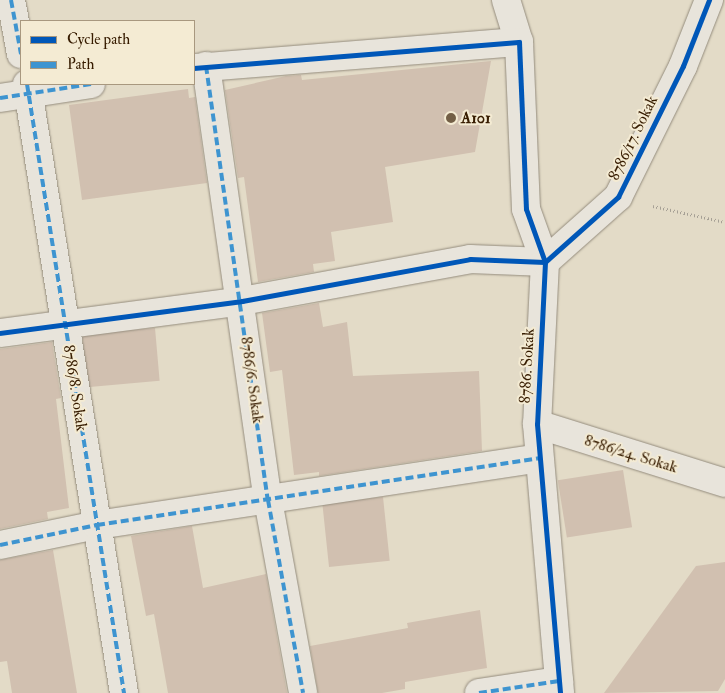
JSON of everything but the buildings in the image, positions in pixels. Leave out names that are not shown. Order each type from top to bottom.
[{"type":"street","points":[[11,0],[20,49]]},
{"type":"street","name":"8786. Sokak","points":[[506,0],[519,42],[526,209],[545,262],[537,424],[560,687]]},
{"type":"street","name":"8786/17. Sokak","points":[[545,262],[618,197],[683,66],[709,0]]},
{"type":"street","points":[[200,67],[519,42]]},
{"type":"street","name":"8786/6. Sokak","points":[[200,67],[242,301],[268,500],[303,693]]},
{"type":"street","points":[[0,98],[28,89],[78,85]]},
{"type":"street","name":"8786/8. Sokak","points":[[28,89],[124,693]]},
{"type":"street","points":[[0,333],[242,301],[470,259],[545,262]]},
{"type":"street","name":"8786/24. Sokak","points":[[537,424],[725,483]]},
{"type":"street","points":[[0,545],[97,525],[539,458]]},
{"type":"street","points":[[479,693],[560,687]]},
{"type":"path","points":[[618,197],[725,222]]},
{"type":"marked path","points":[[11,0],[20,49]]},
{"type":"marked path","points":[[206,66],[268,500],[303,693]]},
{"type":"marked path","points":[[27,85],[124,693]]},
{"type":"marked path","points":[[0,98],[84,85]]},
{"type":"marked path","points":[[0,545],[97,525],[539,458]]},
{"type":"marked path","points":[[479,693],[559,681]]},
{"type":"cycle path","points":[[0,333],[242,301],[470,259],[545,262],[618,197],[683,66],[709,0]]},
{"type":"cycle path","points":[[195,68],[519,42],[526,209],[545,262],[537,424],[560,693]]},
{"type":"place","name":"A101","points":[[451,118]]}]
